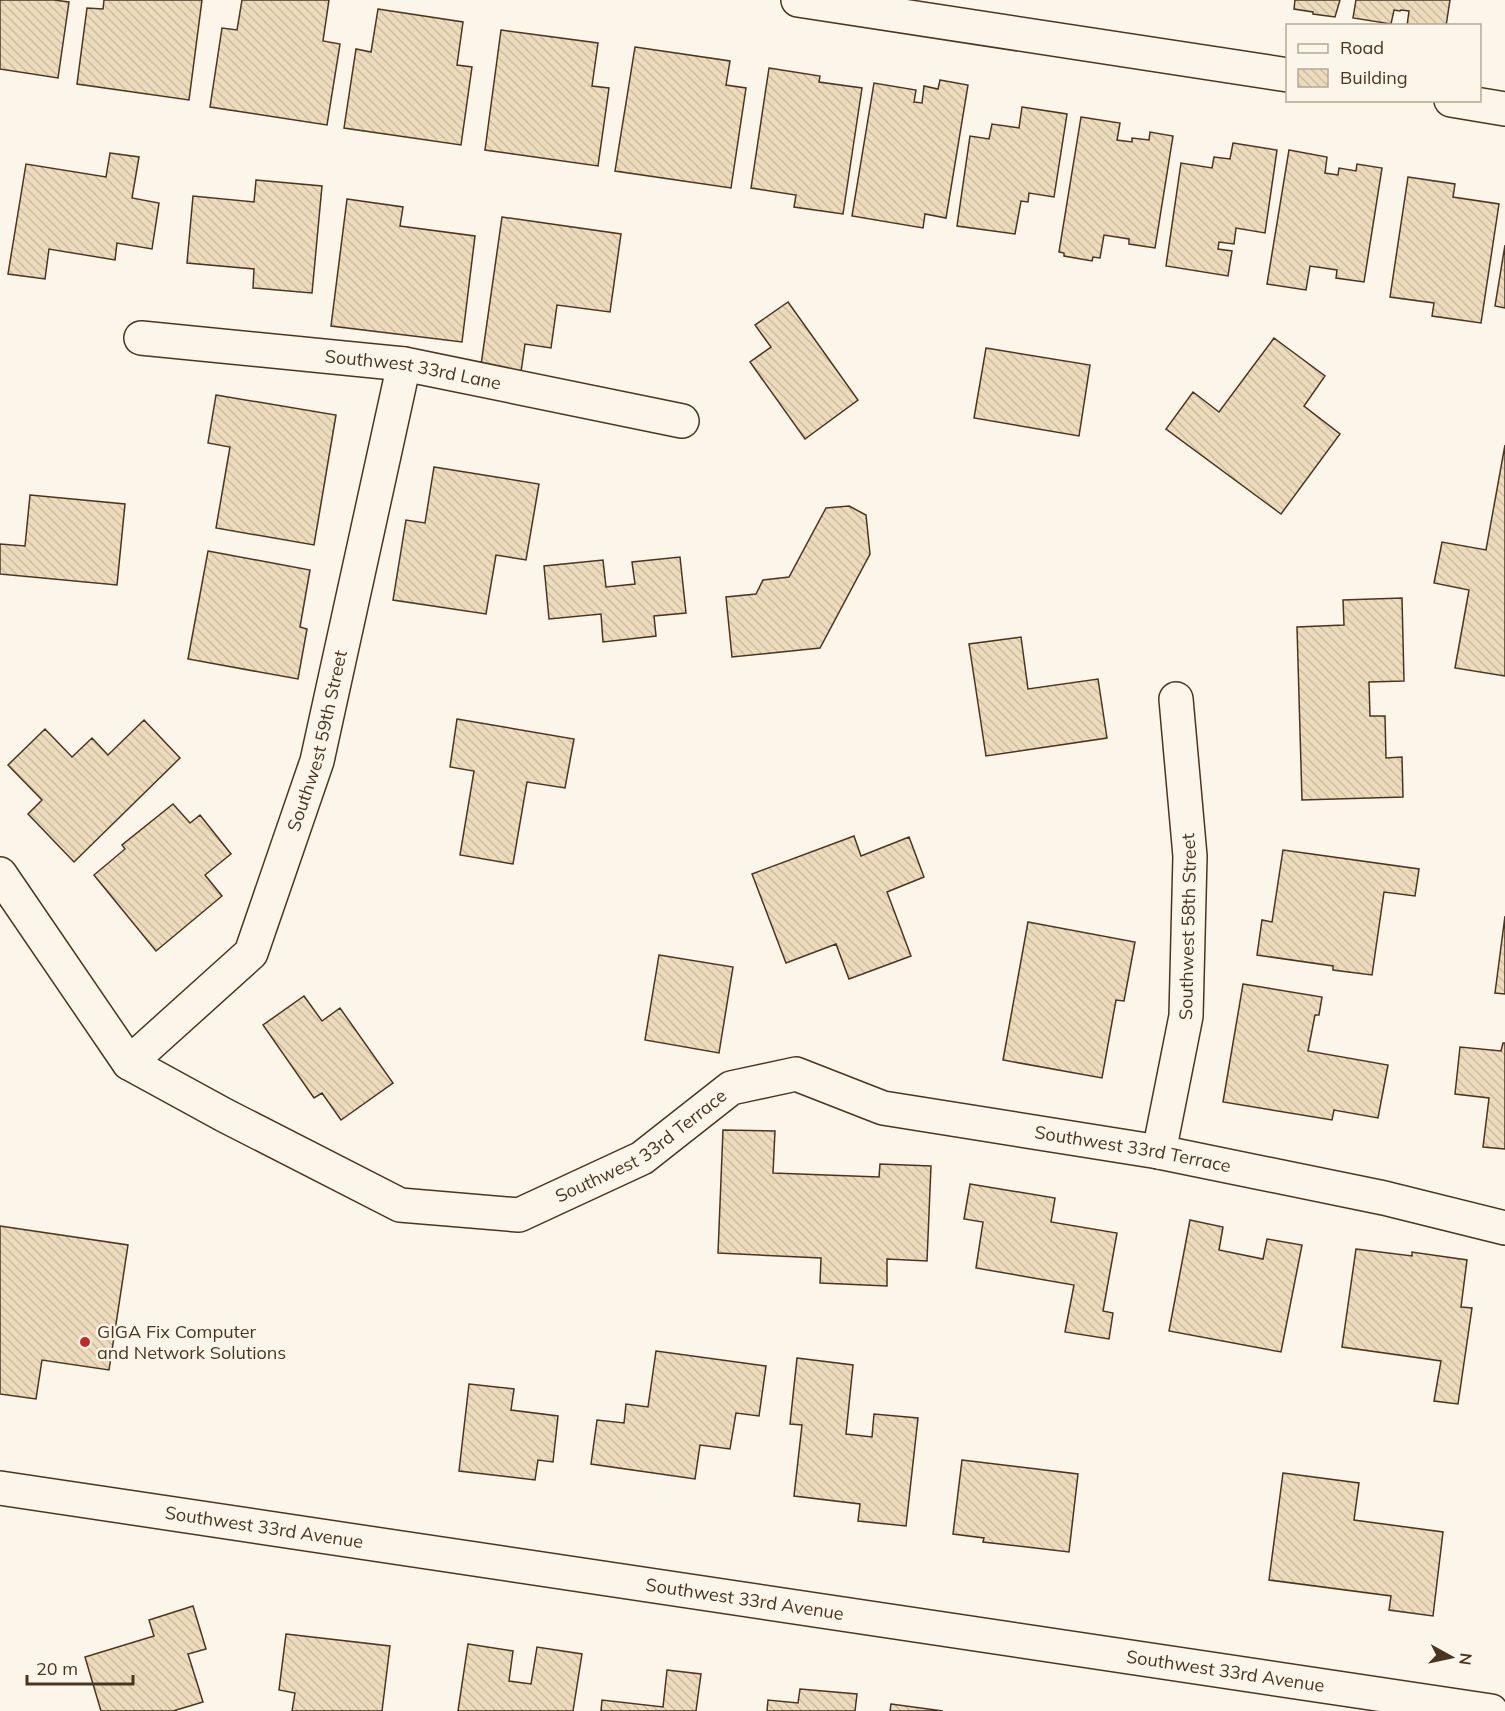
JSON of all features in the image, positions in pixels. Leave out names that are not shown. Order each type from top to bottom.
[{"type":"street","points":[[798,0],[1286,75]]},
{"type":"street","points":[[1463,102],[1505,109]]},
{"type":"street","name":"Southwest 33rd Lane","points":[[141,338],[404,364],[682,421]]},
{"type":"street","name":"Southwest 59th Street","points":[[129,1063],[251,953],[317,761],[404,364]]},
{"type":"street","name":"Southwest 58th Street","points":[[1159,1152],[1186,1016],[1190,856],[1176,699]]},
{"type":"street","name":"Southwest 33rd Terrace","points":[[0,874],[129,1063],[224,1115],[400,1205],[519,1215],[642,1158],[731,1088],[796,1074],[883,1108],[1159,1152],[1384,1198],[1505,1228]]},
{"type":"street","name":"Southwest 33rd Avenue","points":[[0,1488],[1491,1711]]},
{"type":"building","points":[[0,0],[69,2],[58,78],[0,69]]},
{"type":"building","points":[[104,0],[202,0],[189,100],[77,84],[87,8],[103,9]]},
{"type":"building","points":[[242,0],[329,0],[323,41],[340,44],[327,125],[210,107],[222,28],[237,30]]},
{"type":"building","points":[[1295,0],[1340,0],[1335,17],[1294,9]]},
{"type":"building","points":[[1356,0],[1450,0],[1446,24],[1407,24],[1409,11],[1401,10],[1394,10],[1391,24],[1353,18]]},
{"type":"building","points":[[378,9],[463,22],[457,65],[472,67],[461,145],[344,128],[356,49],[371,52]]},
{"type":"building","points":[[501,30],[598,43],[592,86],[609,88],[598,166],[485,150]]},
{"type":"building","points":[[635,47],[730,61],[726,85],[746,88],[731,188],[615,171]]},
{"type":"building","points":[[769,68],[820,76],[819,82],[862,88],[843,214],[794,207],[796,195],[751,188]]},
{"type":"building","points":[[940,80],[968,85],[946,218],[925,214],[923,228],[852,216],[874,83],[916,90],[914,102],[922,103],[924,86],[938,89]]},
{"type":"building","points":[[1022,107],[1067,114],[1054,197],[1029,193],[1028,202],[1021,201],[1015,234],[957,226],[970,136],[989,139],[992,124],[1019,128]]},
{"type":"building","points":[[1081,117],[1120,123],[1117,140],[1132,142],[1132,138],[1149,140],[1150,132],[1173,136],[1155,248],[1129,244],[1129,239],[1104,235],[1100,258],[1093,257],[1092,261],[1064,256],[1064,253],[1059,252]]},
{"type":"building","points":[[1233,143],[1277,150],[1265,233],[1236,228],[1234,244],[1219,242],[1218,249],[1232,251],[1228,276],[1166,266],[1181,163],[1212,168],[1214,157],[1230,159]]},
{"type":"building","points":[[1289,150],[1327,157],[1325,173],[1338,175],[1339,168],[1356,171],[1357,164],[1382,168],[1364,282],[1336,278],[1337,270],[1310,266],[1306,290],[1267,284]]},
{"type":"building","points":[[110,153],[139,157],[132,198],[159,203],[152,249],[117,243],[115,260],[49,249],[45,279],[8,274],[26,164],[106,177]]},
{"type":"building","points":[[1408,177],[1455,184],[1453,197],[1499,204],[1481,323],[1432,316],[1434,303],[1390,297]]},
{"type":"building","points":[[256,180],[322,186],[312,293],[253,288],[254,269],[187,263],[193,196],[254,202]]},
{"type":"building","points":[[347,199],[403,207],[400,226],[475,236],[462,342],[331,326]]},
{"type":"building","points":[[502,217],[621,234],[610,312],[557,305],[551,348],[525,344],[521,372],[481,365]]},
{"type":"building","points":[[1505,245],[1505,308],[1495,306]]},
{"type":"building","points":[[788,302],[858,400],[805,439],[750,362],[771,347],[755,325]]},
{"type":"building","points":[[1274,338],[1325,376],[1304,406],[1340,434],[1281,514],[1166,429],[1193,392],[1219,412]]},
{"type":"building","points":[[986,348],[1090,365],[1079,436],[974,418]]},
{"type":"building","points":[[216,395],[336,415],[314,545],[216,528],[230,447],[208,443]]},
{"type":"building","points":[[1505,445],[1505,676],[1455,668],[1469,590],[1434,583],[1442,542],[1486,550]]},
{"type":"building","points":[[434,467],[539,484],[526,560],[496,555],[486,614],[393,600],[406,520],[425,523]]},
{"type":"building","points":[[30,495],[125,504],[117,585],[0,574],[0,544],[25,546]]},
{"type":"building","points":[[849,506],[866,515],[870,554],[820,648],[732,657],[726,597],[756,594],[763,580],[789,577],[826,508]]},
{"type":"building","points":[[208,551],[310,570],[300,627],[307,629],[298,679],[188,659]]},
{"type":"building","points":[[680,557],[686,613],[654,616],[656,636],[603,642],[601,614],[549,619],[544,566],[603,560],[606,587],[635,584],[632,562]]},
{"type":"building","points":[[1402,598],[1404,681],[1369,682],[1370,716],[1385,716],[1386,758],[1402,757],[1403,797],[1302,800],[1297,627],[1344,625],[1343,600]]},
{"type":"building","points":[[1021,637],[1028,689],[1098,679],[1107,738],[986,756],[969,644]]},
{"type":"building","points":[[457,719],[574,739],[565,788],[527,782],[513,864],[460,855],[474,771],[450,767]]},
{"type":"building","points":[[144,720],[180,758],[74,862],[28,814],[42,800],[8,765],[45,729],[72,757],[92,738],[108,755]]},
{"type":"building","points":[[173,804],[190,823],[200,815],[231,854],[205,875],[222,896],[156,951],[94,875],[125,849],[122,845]]},
{"type":"building","points":[[854,836],[861,856],[909,837],[924,877],[887,892],[911,956],[849,979],[836,944],[786,963],[752,874]]},
{"type":"building","points":[[1283,850],[1419,869],[1415,896],[1384,892],[1372,975],[1333,970],[1333,966],[1257,955],[1262,920],[1272,922]]},
{"type":"building","points":[[1505,916],[1505,994],[1495,993]]},
{"type":"building","points":[[1028,922],[1135,942],[1124,1001],[1116,1000],[1102,1078],[1003,1060]]},
{"type":"building","points":[[659,955],[733,967],[719,1053],[645,1040]]},
{"type":"building","points":[[1243,984],[1322,997],[1319,1015],[1315,1015],[1308,1051],[1388,1065],[1378,1118],[1334,1110],[1332,1120],[1223,1102]]},
{"type":"building","points":[[304,996],[322,1021],[340,1008],[393,1083],[341,1120],[322,1093],[314,1098],[263,1025]]},
{"type":"building","points":[[1505,1043],[1505,1149],[1483,1147],[1489,1098],[1455,1094],[1460,1047],[1501,1051]]},
{"type":"building","points":[[723,1130],[775,1131],[773,1173],[879,1177],[880,1164],[931,1166],[927,1261],[887,1259],[887,1286],[820,1283],[821,1258],[718,1253]]},
{"type":"building","points":[[970,1184],[1055,1198],[1051,1222],[1117,1233],[1103,1311],[1113,1313],[1109,1339],[1065,1332],[1074,1285],[976,1268],[983,1222],[964,1219]]},
{"type":"building","points":[[1190,1220],[1223,1227],[1219,1250],[1263,1259],[1267,1239],[1302,1245],[1281,1352],[1169,1331]]},
{"type":"building","points":[[0,1226],[128,1245],[109,1370],[42,1360],[36,1399],[0,1394]]},
{"type":"building","points":[[1356,1249],[1412,1256],[1412,1252],[1467,1260],[1461,1307],[1472,1308],[1458,1404],[1434,1401],[1441,1361],[1342,1347]]},
{"type":"building","points":[[656,1351],[766,1366],[759,1416],[736,1413],[730,1449],[700,1445],[695,1479],[591,1464],[597,1420],[624,1423],[626,1404],[648,1407]]},
{"type":"building","points":[[797,1358],[853,1365],[846,1434],[872,1437],[874,1414],[918,1418],[906,1526],[858,1521],[860,1504],[794,1496],[802,1425],[790,1424]]},
{"type":"building","points":[[469,1384],[514,1389],[511,1410],[558,1416],[553,1462],[538,1460],[535,1480],[459,1471]]},
{"type":"building","points":[[962,1460],[1078,1474],[1069,1552],[983,1542],[984,1538],[953,1534]]},
{"type":"building","points":[[1283,1473],[1359,1483],[1354,1520],[1443,1532],[1433,1616],[1389,1610],[1391,1596],[1269,1580]]},
{"type":"building","points":[[193,1606],[206,1649],[188,1654],[203,1702],[173,1711],[101,1711],[85,1657],[154,1636],[149,1620]]},
{"type":"building","points":[[286,1634],[390,1646],[382,1711],[292,1711],[295,1693],[279,1690]]},
{"type":"building","points":[[468,1644],[513,1651],[509,1681],[531,1684],[537,1647],[582,1654],[573,1711],[458,1711]]},
{"type":"building","points":[[667,1670],[701,1674],[696,1711],[601,1711],[602,1700],[663,1707]]},
{"type":"building","points":[[800,1689],[857,1694],[855,1711],[767,1711],[768,1700],[798,1703]]},
{"type":"building","points":[[891,1704],[943,1711],[890,1711]]},
{"type":"place","name":"GIGA Fix Computer and Network Solutions","points":[[85,1342]]}]
